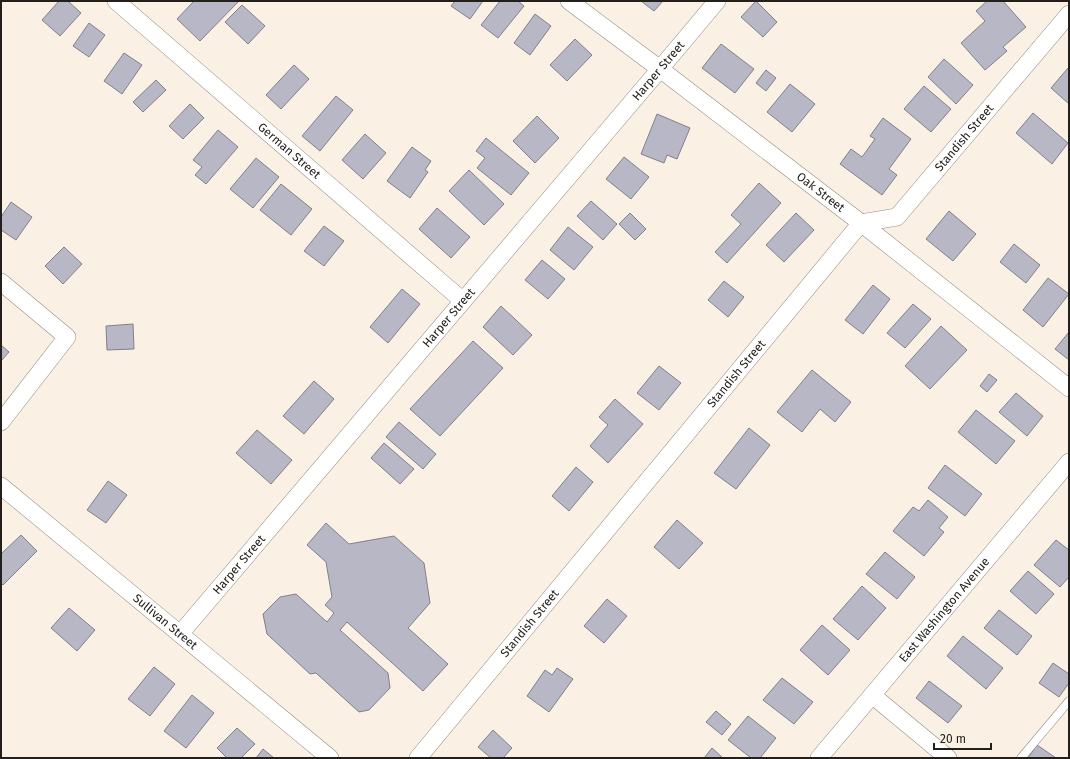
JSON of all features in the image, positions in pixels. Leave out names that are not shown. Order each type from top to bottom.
[{"type":"street","name":"German Street","points":[[116,1],[463,301]]},
{"type":"street","name":"Oak Street","points":[[569,1],[861,223],[1069,388]]},
{"type":"street","name":"Harper Street","points":[[180,634],[717,1]]},
{"type":"street","name":"Standish Street","points":[[418,758],[861,223],[897,217],[1069,14]]},
{"type":"street","points":[[1,282],[67,337],[1,422]]},
{"type":"street","name":"East Washington Avenue","points":[[818,758],[1069,462]]},
{"type":"street","name":"Sullivan Street","points":[[1,486],[330,758]]},
{"type":"street","points":[[872,695],[948,758]]},
{"type":"lane","points":[[1021,758],[1069,701]]},
{"type":"building","points":[[59,1],[68,1],[81,13],[60,36],[42,20]]},
{"type":"building","points":[[194,1],[239,1],[200,41],[177,19]]},
{"type":"building","points":[[455,1],[483,1],[470,19],[451,6]]},
{"type":"building","points":[[500,1],[518,1],[524,6],[498,38],[481,25]]},
{"type":"building","points":[[641,1],[663,1],[654,11]]},
{"type":"building","points":[[756,1],[777,22],[763,37],[741,17]]},
{"type":"building","points":[[987,1],[1003,1],[1026,27],[1003,47],[1007,51],[985,70],[961,43],[985,21],[976,11]]},
{"type":"building","points":[[242,5],[265,26],[248,44],[225,22]]},
{"type":"building","points":[[535,14],[551,26],[530,55],[514,43]]},
{"type":"building","points":[[89,23],[105,35],[89,57],[73,46]]},
{"type":"building","points":[[575,39],[592,55],[567,81],[550,65]]},
{"type":"building","points":[[721,44],[754,69],[735,93],[702,68]]},
{"type":"building","points":[[124,53],[142,65],[122,94],[104,81]]},
{"type":"building","points":[[944,59],[973,85],[956,104],[928,77]]},
{"type":"building","points":[[294,65],[309,79],[281,109],[266,95]]},
{"type":"building","points":[[1068,68],[1069,69],[1069,104],[1051,88]]},
{"type":"building","points":[[766,70],[776,78],[766,91],[756,83]]},
{"type":"building","points":[[156,80],[166,90],[143,112],[133,102]]},
{"type":"building","points":[[790,84],[815,104],[792,132],[767,112]]},
{"type":"building","points":[[924,86],[951,109],[931,132],[904,109]]},
{"type":"building","points":[[336,96],[353,110],[320,151],[302,136]]},
{"type":"building","points":[[190,104],[204,118],[183,139],[169,126]]},
{"type":"building","points":[[1033,113],[1068,143],[1052,164],[1016,133]]},
{"type":"building","points":[[657,114],[690,128],[677,159],[667,155],[664,163],[641,154]]},
{"type":"building","points":[[537,116],[559,138],[535,163],[513,141]]},
{"type":"building","points":[[883,118],[911,139],[889,169],[897,175],[882,195],[840,164],[851,149],[862,157],[875,139],[870,136]]},
{"type":"building","points":[[218,130],[238,147],[206,184],[195,175],[202,167],[193,160]]},
{"type":"building","points":[[365,134],[386,153],[363,179],[342,160]]},
{"type":"building","points":[[486,138],[529,173],[511,195],[477,168],[485,158],[476,151]]},
{"type":"building","points":[[412,147],[431,161],[425,170],[428,172],[410,198],[387,181]]},
{"type":"building","points":[[624,157],[649,177],[631,199],[606,179]]},
{"type":"building","points":[[256,158],[279,177],[253,208],[230,189]]},
{"type":"building","points":[[469,170],[504,204],[484,225],[449,191]]},
{"type":"building","points":[[759,183],[781,203],[727,263],[715,252],[741,224],[731,215]]},
{"type":"building","points":[[281,184],[312,209],[291,235],[260,210]]},
{"type":"building","points":[[591,201],[617,224],[603,240],[577,216]]},
{"type":"building","points":[[11,202],[32,217],[16,240],[1,230],[1,217]]},
{"type":"building","points":[[437,208],[470,237],[451,258],[419,229]]},
{"type":"building","points":[[949,211],[976,234],[953,261],[926,239]]},
{"type":"building","points":[[630,213],[646,229],[635,240],[619,224]]},
{"type":"building","points":[[796,213],[814,230],[784,262],[766,245]]},
{"type":"building","points":[[324,226],[344,241],[324,266],[304,251]]},
{"type":"building","points":[[568,227],[593,247],[574,270],[550,250]]},
{"type":"building","points":[[1014,244],[1040,265],[1026,283],[1000,262]]},
{"type":"building","points":[[64,247],[82,264],[63,284],[45,266]]},
{"type":"building","points":[[542,260],[565,279],[548,299],[525,280]]},
{"type":"building","points":[[1048,278],[1069,294],[1043,327],[1023,310]]},
{"type":"building","points":[[724,281],[744,297],[728,317],[708,300]]},
{"type":"building","points":[[873,285],[890,299],[863,334],[845,320]]},
{"type":"building","points":[[402,289],[420,304],[388,343],[370,327]]},
{"type":"building","points":[[913,304],[931,319],[905,348],[887,333]]},
{"type":"building","points":[[501,306],[532,335],[513,355],[483,327]]},
{"type":"building","points":[[133,324],[134,349],[107,350],[106,326]]},
{"type":"building","points":[[941,326],[967,350],[930,389],[905,366]]},
{"type":"building","points":[[1069,332],[1069,360],[1055,349]]},
{"type":"building","points":[[473,341],[503,368],[440,436],[410,409]]},
{"type":"building","points":[[1,345],[9,352],[1,361]]},
{"type":"building","points":[[659,366],[681,383],[659,410],[637,393]]},
{"type":"building","points":[[812,370],[851,402],[835,422],[820,409],[802,432],[777,412]]},
{"type":"building","points":[[989,374],[997,380],[987,392],[980,386]]},
{"type":"building","points":[[314,381],[334,399],[304,434],[283,416]]},
{"type":"building","points":[[1016,393],[1043,416],[1027,436],[999,412]]},
{"type":"building","points":[[615,399],[643,424],[608,463],[590,446],[608,425],[599,417]]},
{"type":"building","points":[[976,410],[1015,441],[996,464],[958,432]]},
{"type":"building","points":[[399,422],[436,454],[423,469],[386,437]]},
{"type":"building","points":[[749,428],[770,445],[736,489],[714,473]]},
{"type":"building","points":[[257,430],[292,460],[271,484],[236,453]]},
{"type":"building","points":[[384,443],[414,469],[400,484],[371,458]]},
{"type":"building","points":[[945,465],[982,494],[965,516],[928,488]]},
{"type":"building","points":[[576,467],[593,482],[569,511],[552,496]]},
{"type":"building","points":[[108,481],[127,495],[106,523],[87,510]]},
{"type":"building","points":[[928,500],[948,517],[939,528],[944,532],[924,556],[893,531],[913,507],[919,511]]},
{"type":"building","points":[[677,520],[703,543],[679,569],[654,547]]},
{"type":"building","points":[[326,523],[349,544],[394,536],[424,563],[430,603],[408,628],[448,664],[423,691],[347,622],[340,630],[388,673],[390,688],[369,710],[359,712],[316,673],[310,674],[267,634],[263,614],[280,597],[296,594],[327,622],[334,613],[325,605],[332,597],[326,562],[307,545]]},
{"type":"building","points":[[21,535],[37,551],[3,585],[1,583],[1,554]]},
{"type":"building","points":[[1056,540],[1069,550],[1069,577],[1060,587],[1034,565]]},
{"type":"building","points":[[885,552],[915,577],[897,599],[866,574]]},
{"type":"building","points":[[1028,571],[1054,594],[1036,614],[1010,591]]},
{"type":"building","points":[[862,586],[886,608],[858,640],[833,619]]},
{"type":"building","points":[[607,599],[627,616],[604,643],[584,626]]},
{"type":"building","points":[[69,608],[95,630],[77,651],[51,628]]},
{"type":"building","points":[[999,610],[1032,636],[1017,655],[984,628]]},
{"type":"building","points":[[822,625],[850,650],[828,675],[800,650]]},
{"type":"building","points":[[963,636],[1003,668],[986,689],[947,656]]},
{"type":"building","points":[[1053,663],[1069,674],[1069,683],[1059,697],[1039,683]]},
{"type":"building","points":[[154,667],[175,684],[150,716],[128,699]]},
{"type":"building","points":[[557,668],[573,679],[549,712],[527,696],[545,670],[552,675]]},
{"type":"building","points":[[782,678],[813,702],[794,724],[763,700]]},
{"type":"building","points":[[929,681],[962,706],[948,723],[916,698]]},
{"type":"building","points":[[192,695],[214,713],[186,748],[164,731]]},
{"type":"building","points":[[716,711],[731,724],[722,735],[706,722]]},
{"type":"building","points":[[748,716],[776,738],[760,758],[751,758],[728,740]]},
{"type":"building","points":[[237,728],[255,744],[241,758],[227,758],[217,748]]},
{"type":"building","points":[[493,730],[512,748],[503,758],[491,758],[478,747]]},
{"type":"building","points":[[1037,745],[1056,758],[1028,758]]},
{"type":"building","points":[[712,748],[723,758],[704,758]]},
{"type":"building","points":[[263,749],[274,758],[256,758]]}]
